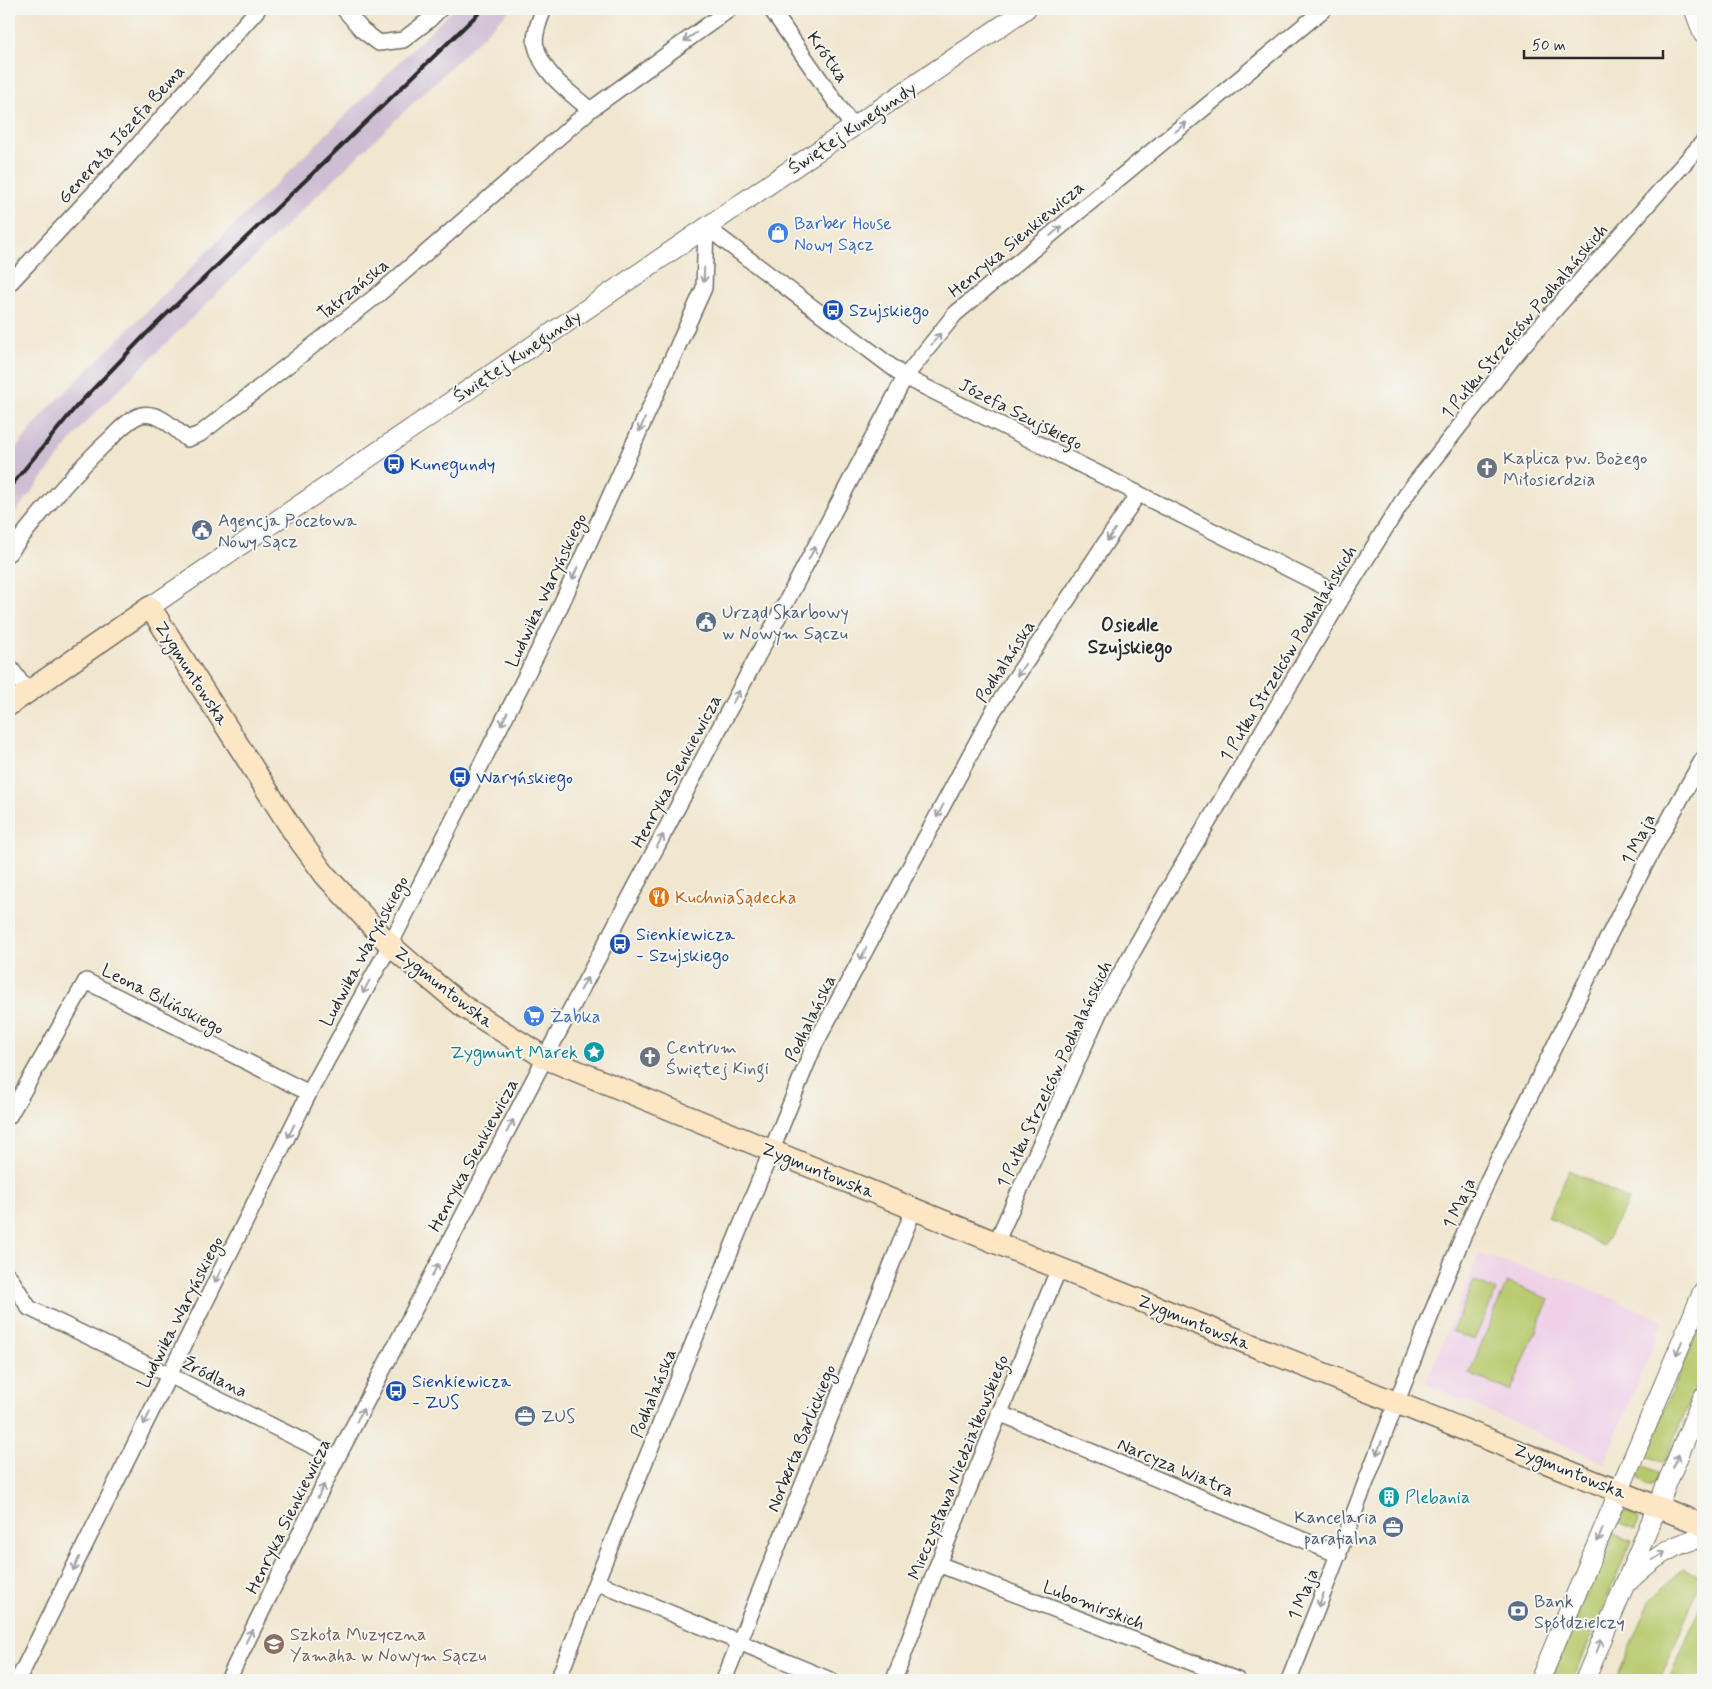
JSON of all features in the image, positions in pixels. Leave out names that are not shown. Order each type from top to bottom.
[{"type":"main road","name":"Świętej Kunegundy","points":[[9,705],[150,607]]},
{"type":"main road","name":"Zygmuntowska","points":[[150,607],[295,834],[325,875],[390,945],[464,1007],[545,1058],[914,1210],[1703,1525]]},
{"type":"street","name":"Generała Józefa Bema","points":[[9,284],[123,162],[258,9]]},
{"type":"street","points":[[344,9],[362,30],[379,43],[403,40],[440,9]]},
{"type":"street","points":[[544,9],[538,26],[535,46],[548,73],[590,110]]},
{"type":"street","name":"Tatrzańska","points":[[9,553],[36,518],[91,456],[126,423],[142,415],[158,416],[187,439],[200,434],[380,293],[590,110],[730,9]]},
{"type":"street","name":"Krótka","points":[[771,9],[853,127]]},
{"type":"street","name":"Świętej Kunegundy","points":[[150,607],[1026,9]]},
{"type":"street","name":"Henryka Sienkiewicza","points":[[228,1680],[337,1458],[545,1058],[905,377],[955,314],[1324,9]]},
{"type":"street","points":[[1694,9],[1703,34]]},
{"type":"street","name":"1 Pułku Strzelców Podhalańskich","points":[[996,1243],[1103,1004],[1176,876],[1343,596],[1408,492],[1514,357],[1703,142]]},
{"type":"street","name":"Józefa Szujskiego","points":[[706,227],[905,377],[1343,596]]},
{"type":"street","name":"Ludwika Waryńskiego","points":[[18,1680],[310,1094],[390,945],[554,620],[704,288],[706,227]]},
{"type":"street","name":"Podhalańska","points":[[558,1680],[814,1046],[994,710],[1138,494]]},
{"type":"street","points":[[9,666],[27,691]]},
{"type":"street","name":"1 Maja","points":[[1288,1680],[1470,1220],[1581,992],[1671,815],[1703,759]]},
{"type":"street","name":"Leona Bilińskiego","points":[[9,1116],[86,981],[310,1094]]},
{"type":"street","name":"Norberta Barlickiego","points":[[724,1680],[914,1210]]},
{"type":"street","name":"Mieczysława Niedziałkowskiego","points":[[894,1680],[938,1564],[1060,1268]]},
{"type":"street","name":"Źródlana","points":[[9,1276],[29,1308],[169,1374],[337,1458]]},
{"type":"street","points":[[1540,1680],[1703,1291]]},
{"type":"street","points":[[1585,1680],[1703,1397]]},
{"type":"street","name":"Narcyza Wiatra","points":[[999,1413],[1339,1555]]},
{"type":"street","points":[[1623,1587],[1652,1560],[1675,1546],[1690,1540],[1703,1538]]},
{"type":"street","name":"Lubomirskich","points":[[938,1564],[1237,1680]]},
{"type":"street","points":[[596,1582],[830,1680]]},
{"type":"shaded area","points":[[453,9],[511,9],[303,209],[84,424],[9,521],[9,457],[47,410]]},
{"type":"shaded area","points":[[1479,1254],[1573,1282],[1664,1320],[1604,1463],[1426,1383]]},
{"type":"green space","points":[[1569,1170],[1629,1200],[1603,1246],[1548,1217]]},
{"type":"green space","points":[[1474,1281],[1496,1291],[1474,1340],[1452,1331]]},
{"type":"green space","points":[[1507,1282],[1549,1299],[1511,1391],[1469,1374]]},
{"type":"green space","points":[[1703,1318],[1703,1369],[1664,1463],[1645,1455]]},
{"type":"green space","points":[[1641,1465],[1660,1473],[1652,1485],[1645,1484],[1640,1480],[1638,1475]]},
{"type":"green space","points":[[1623,1513],[1634,1513],[1639,1520],[1636,1530],[1618,1523]]},
{"type":"green space","points":[[1612,1533],[1631,1541],[1573,1680],[1551,1680]]},
{"type":"green space","points":[[1683,1568],[1703,1577],[1660,1680],[1616,1680],[1650,1601]]},
{"type":"green space","points":[[1703,1600],[1702,1680],[1669,1680]]},
{"type":"railway","points":[[9,488],[75,408],[144,336],[483,9]]},
{"type":"place","name":"Barber House Nowy Sącz","points":[[778,233]]},
{"type":"place","name":"Szujskiego","points":[[833,310]]},
{"type":"place","name":"Kunegundy","points":[[394,464]]},
{"type":"place","name":"Kaplica pw. Bożego Miłosierdzia","points":[[1487,468]]},
{"type":"place","name":"Agencja Pocztowa Nowy Sącz","points":[[202,530]]},
{"type":"place","name":"Urząd Skarbowy w Nowym Sączu","points":[[706,622]]},
{"type":"place","name":"Waryńskiego","points":[[460,777]]},
{"type":"place","name":"KuchniaSądecka","points":[[659,897]]},
{"type":"place","name":"Sienkiewicza - Szujskiego","points":[[620,944]]},
{"type":"place","name":"Żabka","points":[[534,1016]]},
{"type":"place","name":"Zygmunt Marek","points":[[594,1052]]},
{"type":"place","name":"Centrum Świętej Kingi","points":[[650,1057]]},
{"type":"place","name":"Sienkiewicza - ZUS","points":[[396,1391]]},
{"type":"place","name":"ZUS","points":[[525,1416]]},
{"type":"place","name":"Plebania","points":[[1389,1497]]},
{"type":"place","name":"Kancelaria parafialna","points":[[1393,1527]]},
{"type":"place","name":"Bank Spółdzielczy","points":[[1518,1611]]},
{"type":"place","name":"Szkoła Muzyczna Yamaha w Nowym Sączu","points":[[274,1644]]},
{"type":"district","name":"Osiedle Szujskiego","points":[[1130,635]]}]
